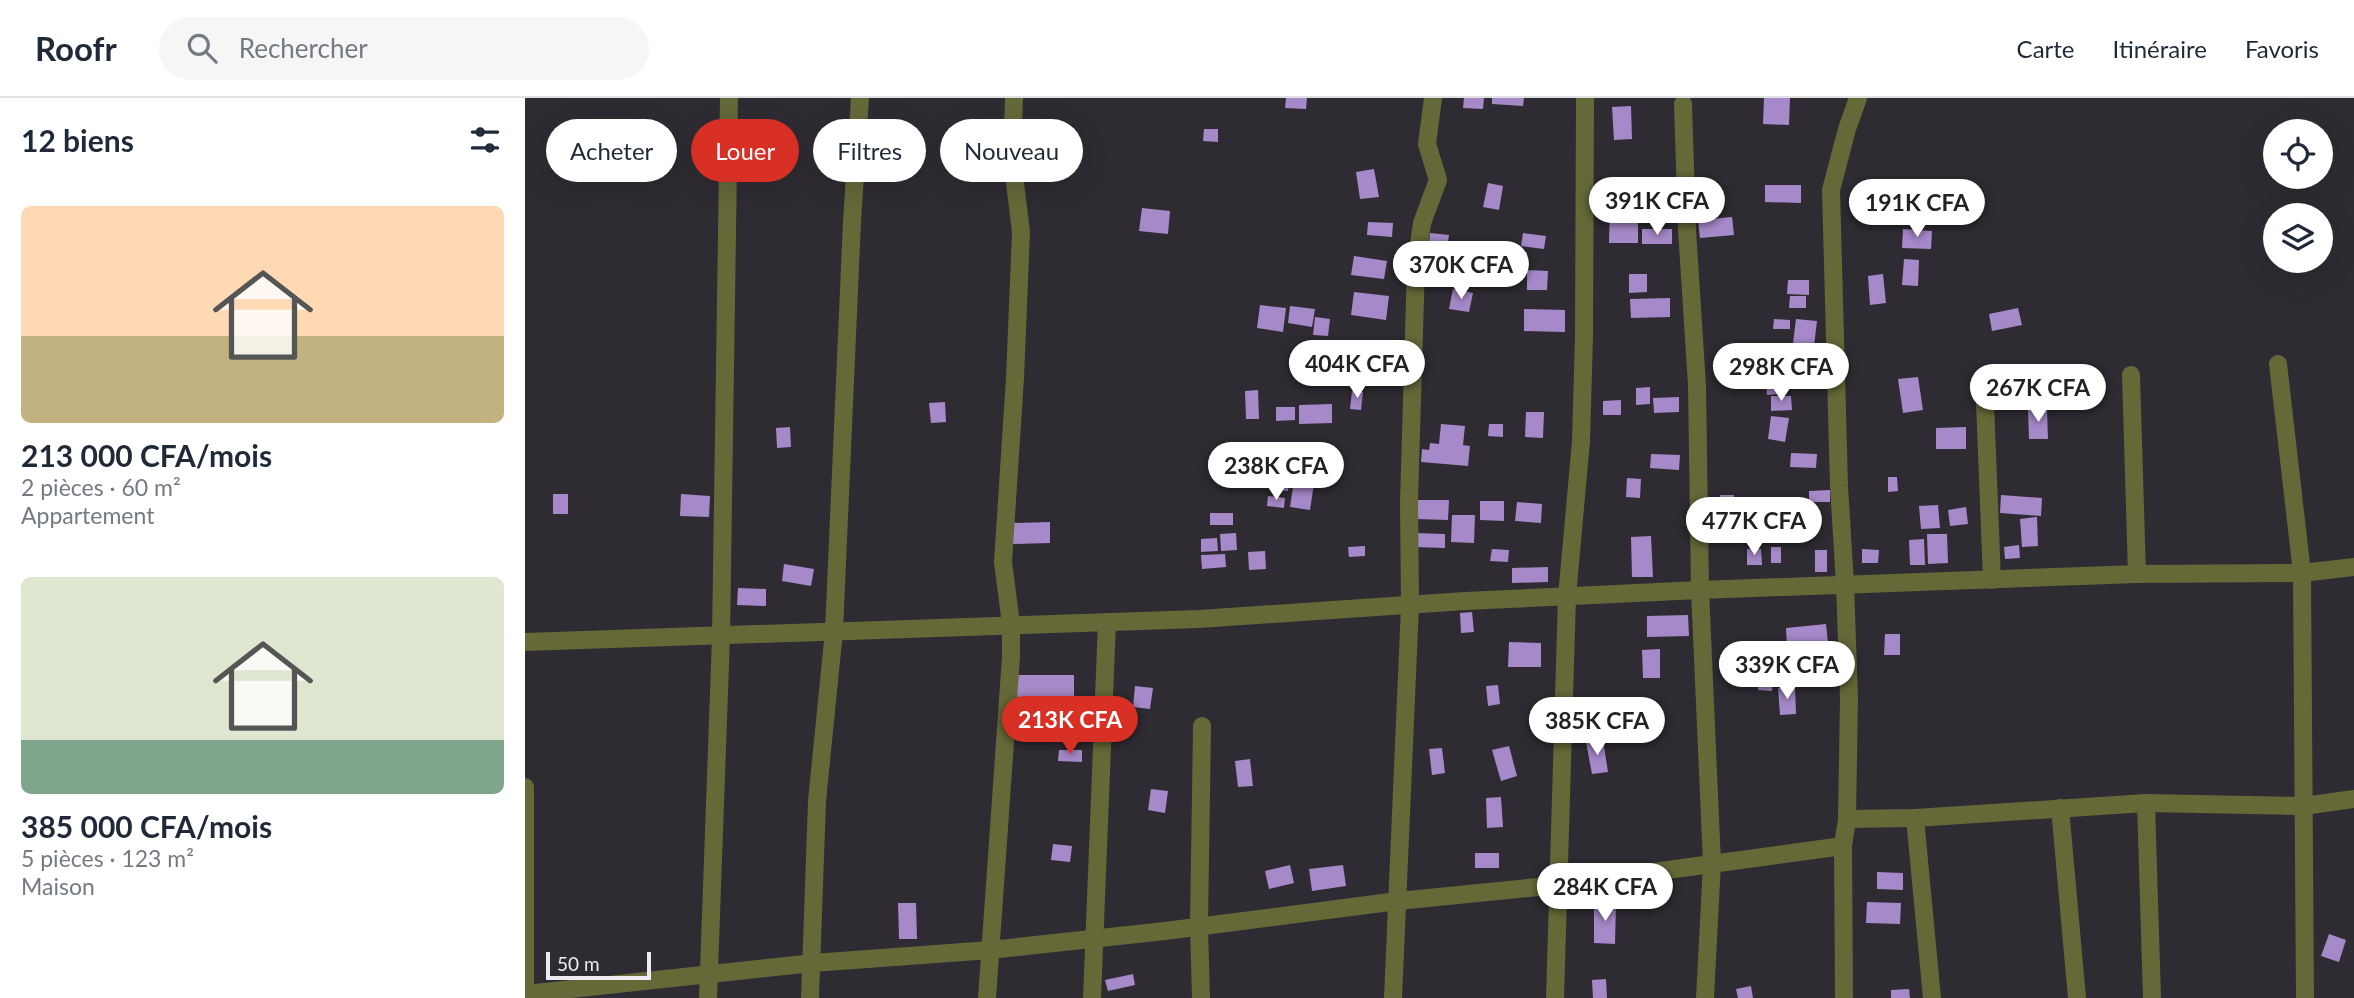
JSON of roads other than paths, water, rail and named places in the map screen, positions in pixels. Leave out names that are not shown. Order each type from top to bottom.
[{"type":"street","points":[[708,998],[721,636],[729,98]]},
{"type":"street","points":[[810,998],[817,801],[834,631],[851,236],[860,98]]},
{"type":"street","points":[[987,998],[1011,624],[1003,562],[1021,232],[1012,159],[1014,98]]},
{"type":"street","points":[[1393,998],[1410,606],[1409,501],[1416,265],[1422,223],[1438,180],[1427,144],[1433,98]]},
{"type":"street","points":[[1555,998],[1567,597],[1581,441],[1585,98]]},
{"type":"street","points":[[1844,998],[1843,846],[1847,819],[1849,698],[1839,486],[1831,190],[1858,98]]},
{"type":"street","points":[[1683,104],[1687,230],[1697,385],[1700,590],[1712,863],[1705,998]]},
{"type":"street","points":[[2278,364],[2302,573],[2305,998]]},
{"type":"street","points":[[2131,375],[2137,574]]},
{"type":"street","points":[[1984,377],[1992,580]]},
{"type":"street","points":[[525,642],[1199,619],[1465,601],[1700,590],[2137,574],[2302,573],[2354,567]]},
{"type":"street","points":[[1092,998],[1107,622]]},
{"type":"street","points":[[1201,998],[1199,926],[1202,726]]},
{"type":"street","points":[[525,787],[525,995],[813,963],[990,950],[1398,901],[1558,885],[1843,846]]},
{"type":"street","points":[[1847,819],[1915,818],[2146,803],[2304,806],[2354,799]]},
{"type":"street","points":[[2146,803],[2152,998]]},
{"type":"street","points":[[2060,807],[2077,998]]},
{"type":"street","points":[[1915,818],[1932,998]]}]
